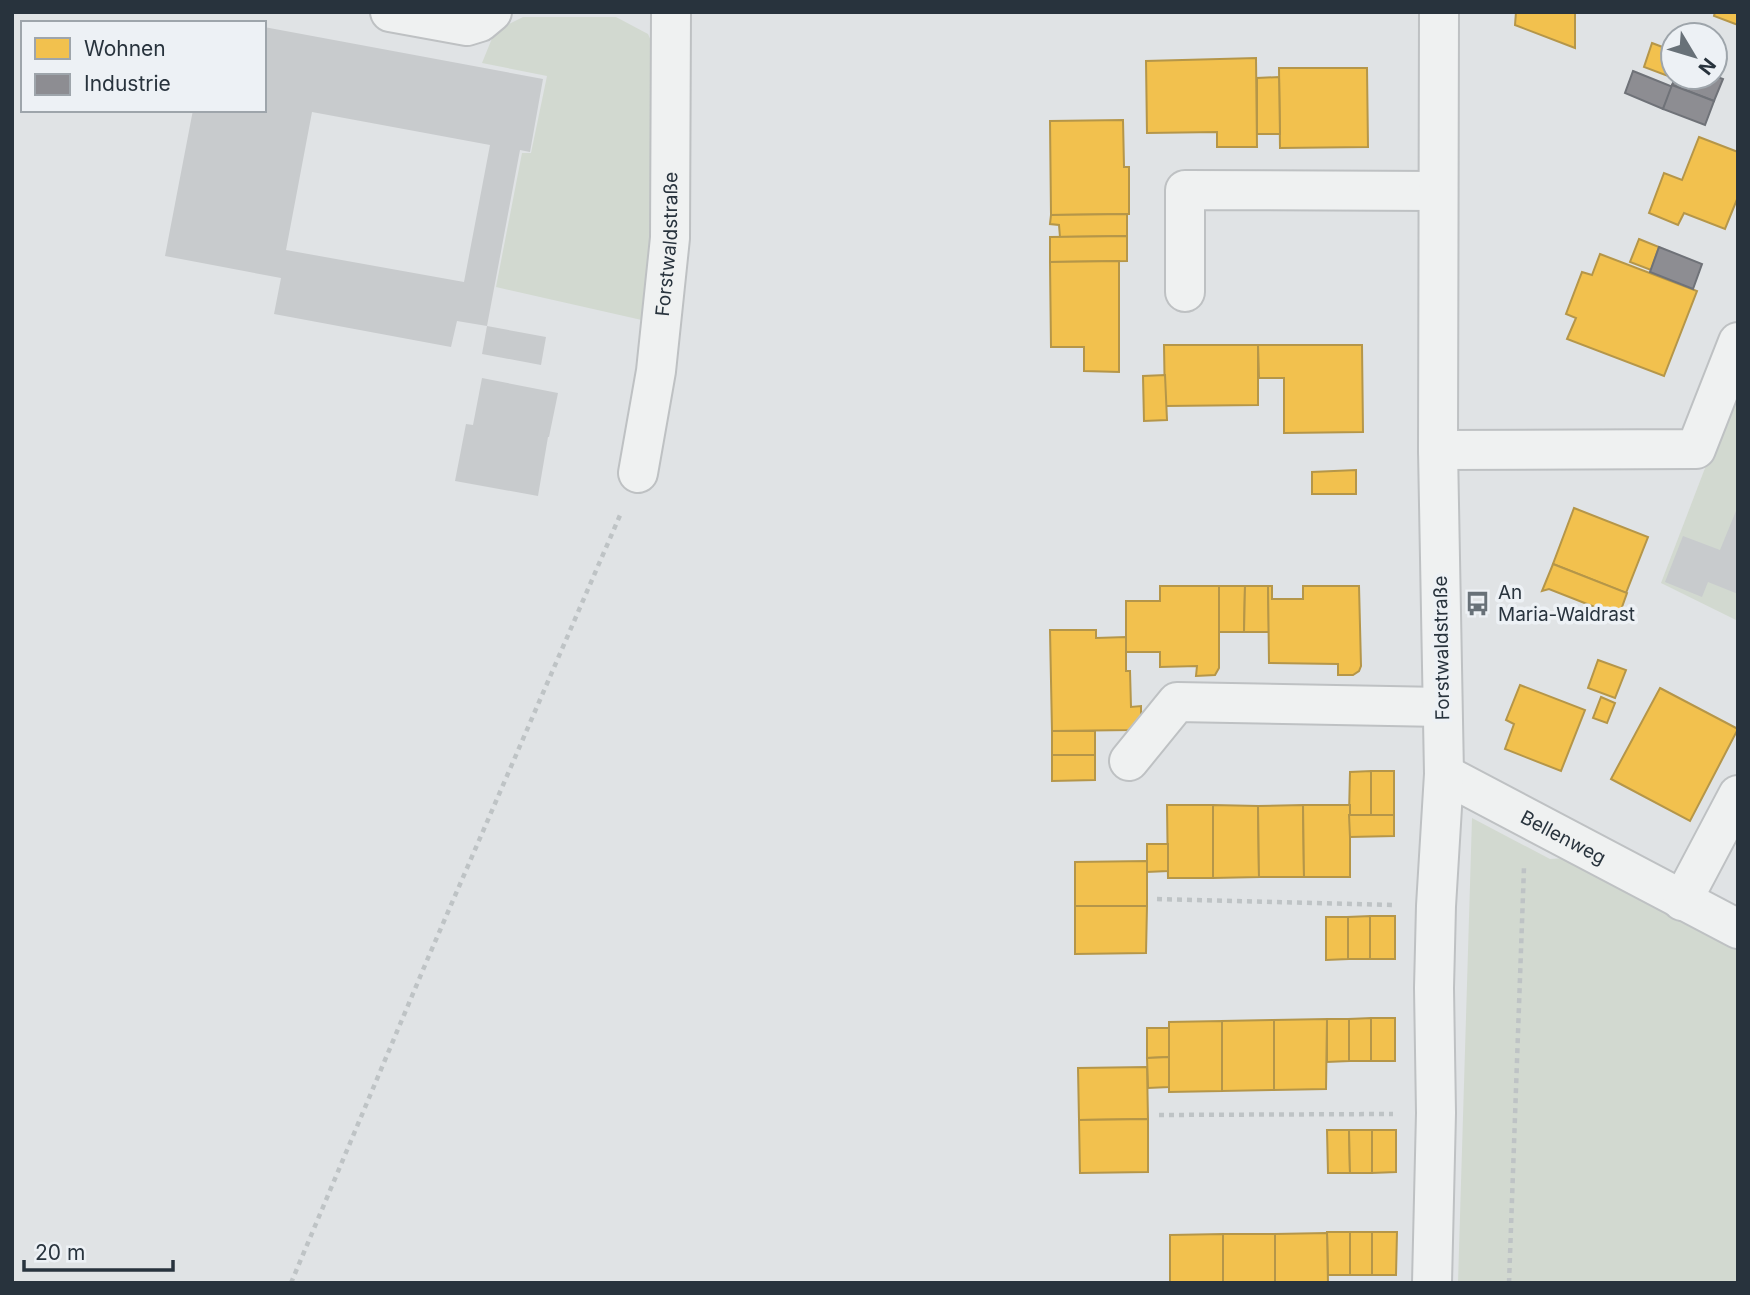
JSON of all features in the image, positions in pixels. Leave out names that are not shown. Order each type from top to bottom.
[{"type":"street","points":[[390,12],[467,26],[480,22],[492,12]]},
{"type":"street","name":"Forstwaldstraße","points":[[638,474],[656,371],[670,238],[671,12]]},
{"type":"street","name":"Forstwaldstraße","points":[[1432,1283],[1436,1114],[1434,988],[1444,774],[1438,450],[1439,12]]},
{"type":"street","points":[[1185,292],[1185,190],[1438,191]]},
{"type":"street","points":[[1438,450],[1696,449],[1738,342]]},
{"type":"street","points":[[1129,761],[1177,702],[1442,707]]},
{"type":"street","name":"Bellenweg","points":[[1444,774],[1738,929]]},
{"type":"street","points":[[1682,901],[1738,795]]},
{"type":"path","points":[[291,1283],[428,958],[638,474]]},
{"type":"path","points":[[1508,1283],[1525,818]]},
{"type":"path","points":[[1157,899],[1436,906]]},
{"type":"path","points":[[1159,1115],[1436,1114]]},
{"type":"shaded area","points":[[523,17],[616,17],[648,34],[660,61],[655,323],[496,287],[522,153],[531,153],[547,76],[482,63],[495,31]]},
{"type":"shaded area","points":[[1738,382],[1738,621],[1661,583]]},
{"type":"shaded area","points":[[1472,818],[1550,859],[1566,858],[1738,947],[1738,1283],[1458,1283]]},
{"type":"building: Wohnen","points":[[1516,12],[1575,12],[1575,48],[1515,25]]},
{"type":"building: Wohnen","points":[[1715,12],[1738,12],[1738,25],[1729,21],[1714,16]]},
{"type":"building: Wohnen","points":[[1652,43],[1659,46],[1659,73],[1644,67]]},
{"type":"building: Wohnen","points":[[1256,58],[1257,147],[1217,147],[1217,132],[1147,133],[1146,61]]},
{"type":"building: Wohnen","points":[[1279,68],[1367,68],[1368,147],[1280,148]]},
{"type":"building: Wohnen","points":[[1279,77],[1280,134],[1257,134],[1257,78]]},
{"type":"building: Wohnen","points":[[1123,120],[1124,167],[1129,167],[1129,214],[1051,215],[1050,121]]},
{"type":"building: Wohnen","points":[[1699,137],[1738,152],[1738,197],[1725,229],[1684,213],[1678,225],[1649,213],[1664,173],[1682,180]]},
{"type":"building: Wohnen","points":[[1127,214],[1127,236],[1060,237],[1059,225],[1050,224],[1051,215]]},
{"type":"building: Wohnen","points":[[1127,236],[1127,261],[1050,262],[1050,237]]},
{"type":"building: Wohnen","points":[[1639,239],[1659,247],[1651,270],[1630,262]]},
{"type":"building: Wohnen","points":[[1600,254],[1697,291],[1664,376],[1567,339],[1576,318],[1566,314],[1582,272],[1592,275]]},
{"type":"building: Wohnen","points":[[1119,261],[1119,372],[1084,371],[1084,347],[1051,347],[1050,262]]},
{"type":"building: Wohnen","points":[[1164,345],[1258,345],[1258,405],[1165,406]]},
{"type":"building: Wohnen","points":[[1258,345],[1362,345],[1363,432],[1284,433],[1284,378],[1259,378]]},
{"type":"building: Wohnen","points":[[1165,375],[1167,420],[1144,421],[1143,376]]},
{"type":"building: Wohnen","points":[[1356,470],[1356,494],[1312,494],[1312,472]]},
{"type":"building: Wohnen","points":[[1574,508],[1648,537],[1626,593],[1553,564]]},
{"type":"building: Wohnen","points":[[1553,564],[1627,593],[1617,621],[1610,613],[1549,589],[1542,591]]},
{"type":"building: Wohnen","points":[[1160,586],[1219,586],[1219,668],[1215,675],[1196,676],[1197,666],[1160,667],[1160,652],[1126,652],[1126,601],[1160,601]]},
{"type":"building: Wohnen","points":[[1219,586],[1245,586],[1244,632],[1219,632]]},
{"type":"building: Wohnen","points":[[1245,586],[1268,586],[1269,632],[1244,632]]},
{"type":"building: Wohnen","points":[[1268,586],[1272,586],[1272,599],[1303,599],[1303,586],[1359,586],[1359,671],[1353,675],[1338,675],[1338,664],[1269,663]]},
{"type":"building: Wohnen","points":[[1050,630],[1096,630],[1096,638],[1126,637],[1126,671],[1130,671],[1131,707],[1141,706],[1141,724],[1132,730],[1052,731]]},
{"type":"building: Wohnen","points":[[1598,660],[1626,670],[1615,698],[1588,688]]},
{"type":"building: Wohnen","points":[[1520,685],[1585,710],[1561,771],[1505,749],[1514,724],[1506,720]]},
{"type":"building: Wohnen","points":[[1660,688],[1738,729],[1690,821],[1611,779]]},
{"type":"building: Wohnen","points":[[1601,697],[1615,703],[1607,723],[1593,718]]},
{"type":"building: Wohnen","points":[[1052,731],[1095,731],[1095,755],[1052,755]]},
{"type":"building: Wohnen","points":[[1052,755],[1095,755],[1095,780],[1052,781]]},
{"type":"building: Wohnen","points":[[1371,771],[1394,771],[1394,815],[1371,815]]},
{"type":"building: Wohnen","points":[[1371,771],[1371,815],[1349,815],[1350,772]]},
{"type":"building: Wohnen","points":[[1167,805],[1213,805],[1213,878],[1168,878]]},
{"type":"building: Wohnen","points":[[1213,805],[1258,806],[1259,877],[1213,878]]},
{"type":"building: Wohnen","points":[[1303,805],[1304,877],[1259,877],[1258,806]]},
{"type":"building: Wohnen","points":[[1303,805],[1350,805],[1350,877],[1304,877]]},
{"type":"building: Wohnen","points":[[1349,815],[1394,815],[1394,836],[1350,837]]},
{"type":"building: Wohnen","points":[[1147,844],[1168,844],[1168,871],[1147,872]]},
{"type":"building: Wohnen","points":[[1147,861],[1147,906],[1075,906],[1075,862]]},
{"type":"building: Wohnen","points":[[1075,906],[1147,906],[1146,953],[1075,954]]},
{"type":"building: Wohnen","points":[[1370,916],[1395,916],[1395,959],[1370,959]]},
{"type":"building: Wohnen","points":[[1370,916],[1370,959],[1348,959],[1348,917]]},
{"type":"building: Wohnen","points":[[1326,917],[1348,917],[1348,959],[1326,960]]},
{"type":"building: Wohnen","points":[[1371,1018],[1371,1061],[1349,1061],[1349,1019]]},
{"type":"building: Wohnen","points":[[1371,1018],[1395,1018],[1395,1061],[1371,1061]]},
{"type":"building: Wohnen","points":[[1327,1019],[1349,1019],[1349,1061],[1327,1062]]},
{"type":"building: Wohnen","points":[[1327,1019],[1326,1089],[1274,1090],[1274,1020]]},
{"type":"building: Wohnen","points":[[1274,1020],[1274,1090],[1222,1091],[1222,1021]]},
{"type":"building: Wohnen","points":[[1222,1021],[1222,1091],[1169,1092],[1169,1022]]},
{"type":"building: Wohnen","points":[[1147,1028],[1169,1028],[1169,1057],[1147,1058]]},
{"type":"building: Wohnen","points":[[1169,1057],[1169,1087],[1148,1088],[1147,1058]]},
{"type":"building: Wohnen","points":[[1147,1067],[1148,1119],[1079,1120],[1078,1068]]},
{"type":"building: Wohnen","points":[[1148,1119],[1148,1172],[1080,1173],[1079,1120]]},
{"type":"building: Wohnen","points":[[1327,1130],[1349,1130],[1350,1173],[1328,1173]]},
{"type":"building: Wohnen","points":[[1349,1130],[1372,1130],[1372,1173],[1350,1173]]},
{"type":"building: Wohnen","points":[[1372,1130],[1396,1130],[1396,1172],[1372,1173]]},
{"type":"building: Wohnen","points":[[1327,1232],[1350,1232],[1350,1275],[1328,1275]]},
{"type":"building: Wohnen","points":[[1350,1232],[1372,1232],[1372,1275],[1350,1275]]},
{"type":"building: Wohnen","points":[[1372,1232],[1397,1232],[1396,1275],[1372,1275]]},
{"type":"building: Wohnen","points":[[1327,1233],[1328,1283],[1275,1283],[1275,1234]]},
{"type":"building: Wohnen","points":[[1223,1234],[1275,1234],[1275,1283],[1223,1283]]},
{"type":"building: Wohnen","points":[[1223,1234],[1223,1283],[1170,1283],[1170,1235]]},
{"type":"building: Industrie","points":[[1633,71],[1659,81],[1659,91],[1671,91],[1663,109],[1625,93]]},
{"type":"building: Industrie","points":[[1670,91],[1688,91],[1714,101],[1705,125],[1663,109]]},
{"type":"building: Industrie","points":[[1688,91],[1718,91],[1714,101]]},
{"type":"building: Industrie","points":[[1659,247],[1702,264],[1693,289],[1650,272]]},
{"type":"building: Sonstige","points":[[266,27],[543,79],[530,152],[520,150],[487,326],[457,321],[451,347],[274,314],[281,278],[165,256],[193,112],[266,112]],"holes":[[[312,112],[490,145],[464,282],[286,250]]]},
{"type":"building: Sonstige","points":[[487,326],[546,337],[541,365],[482,354]]},
{"type":"building: Sonstige","points":[[482,378],[558,393],[538,496],[455,481],[466,424],[473,425]]},
{"type":"building: Sonstige","points":[[1738,506],[1738,594],[1708,582],[1702,597],[1665,582],[1683,536],[1720,550]]},
{"type":"place","name":"An Maria-Waldrast","points":[[1478,603]]}]
